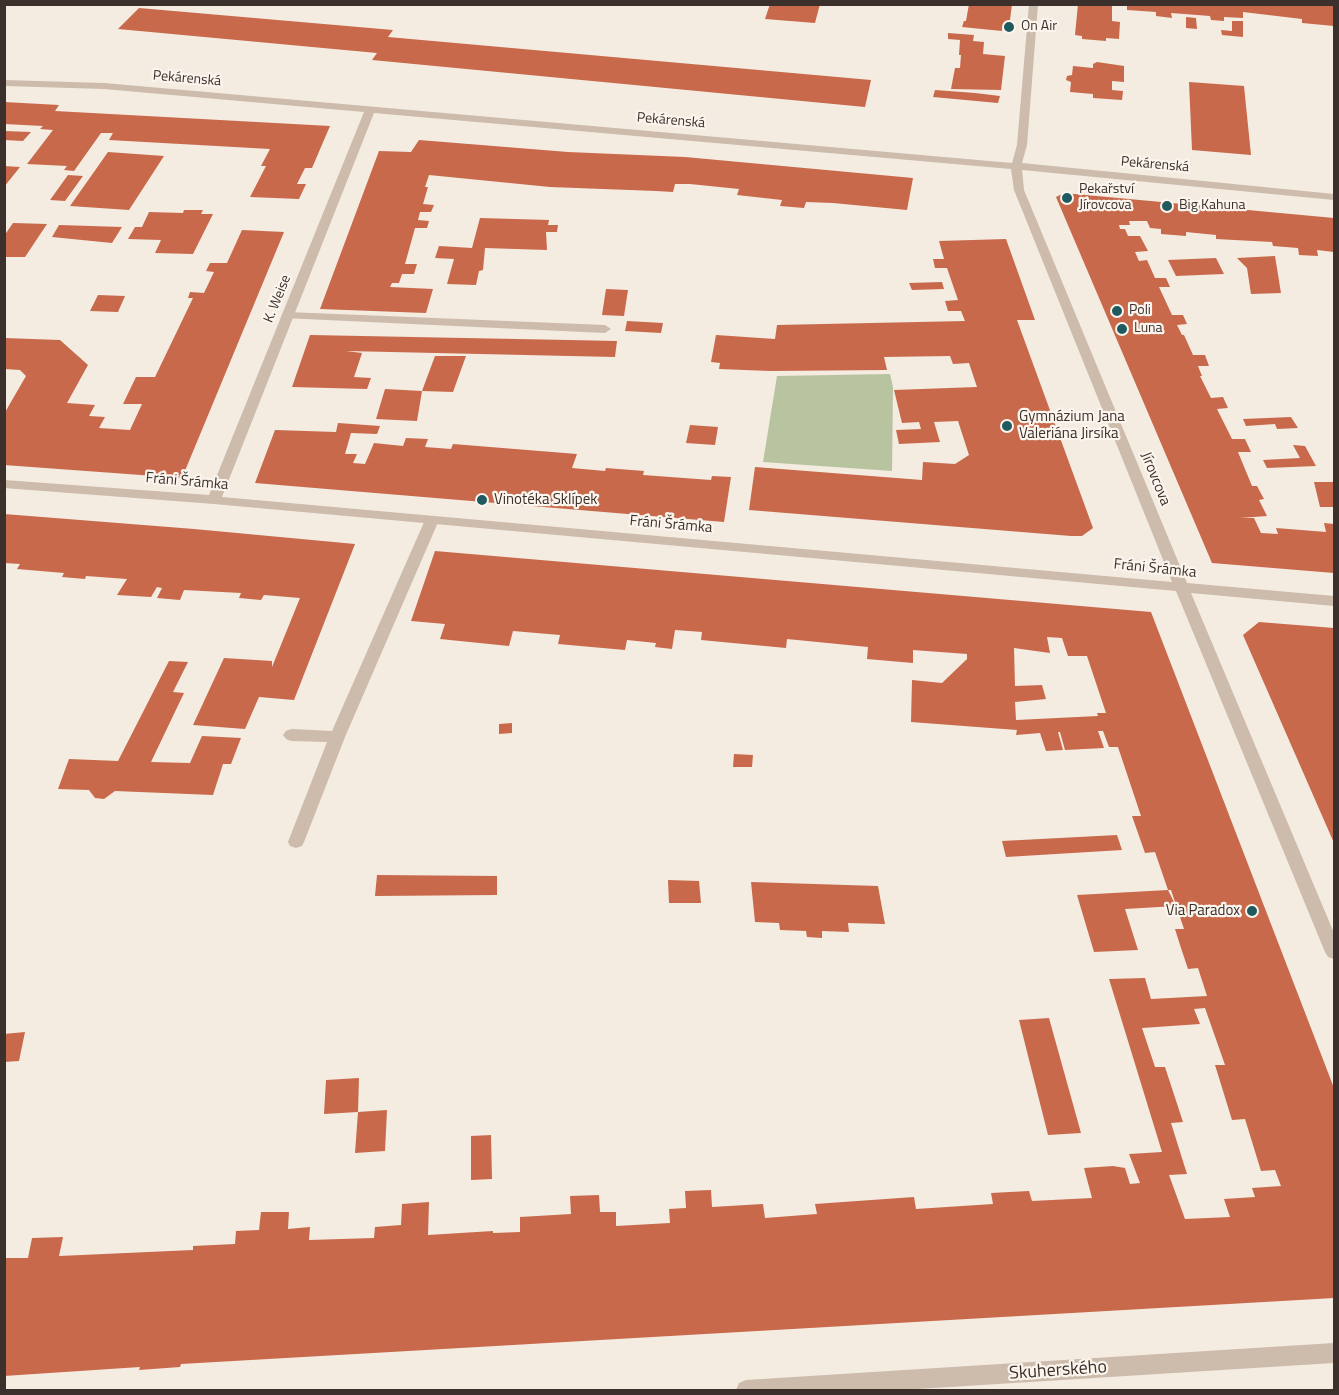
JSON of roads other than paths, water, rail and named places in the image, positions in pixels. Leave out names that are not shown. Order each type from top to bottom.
[{"type":"street","name":"Jírovcova","points":[[1034,4],[1022,145],[1016,166],[1019,190],[1182,589],[1335,952]]},
{"type":"street","name":"Pekárenská","points":[[4,83],[104,86],[1016,166],[1335,197]]},
{"type":"street","name":"K. Weise","points":[[214,500],[370,110]]},
{"type":"street","points":[[287,316],[605,329]]},
{"type":"street","name":"Fráni Šrámka","points":[[4,484],[214,500],[1335,601]]},
{"type":"street","points":[[296,842],[337,737],[432,520]]},
{"type":"street","points":[[291,735],[337,737]]},
{"type":"street","name":"Skuherského","points":[[746,1390],[1335,1353]]},
{"type":"place","name":"On Air","points":[[1009,27]]},
{"type":"place","name":"Pekařství Jírovcova","points":[[1067,198]]},
{"type":"place","name":"Big Kahuna","points":[[1167,206]]},
{"type":"place","name":"Poli","points":[[1117,311]]},
{"type":"place","name":"Luna","points":[[1122,329]]},
{"type":"place","name":"Gymnázium Jana Valeriána Jirsíka","points":[[1007,426]]},
{"type":"place","name":"Vinotéka Sklípek","points":[[482,500]]},
{"type":"place","name":"Via Paradox","points":[[1252,911]]}]
